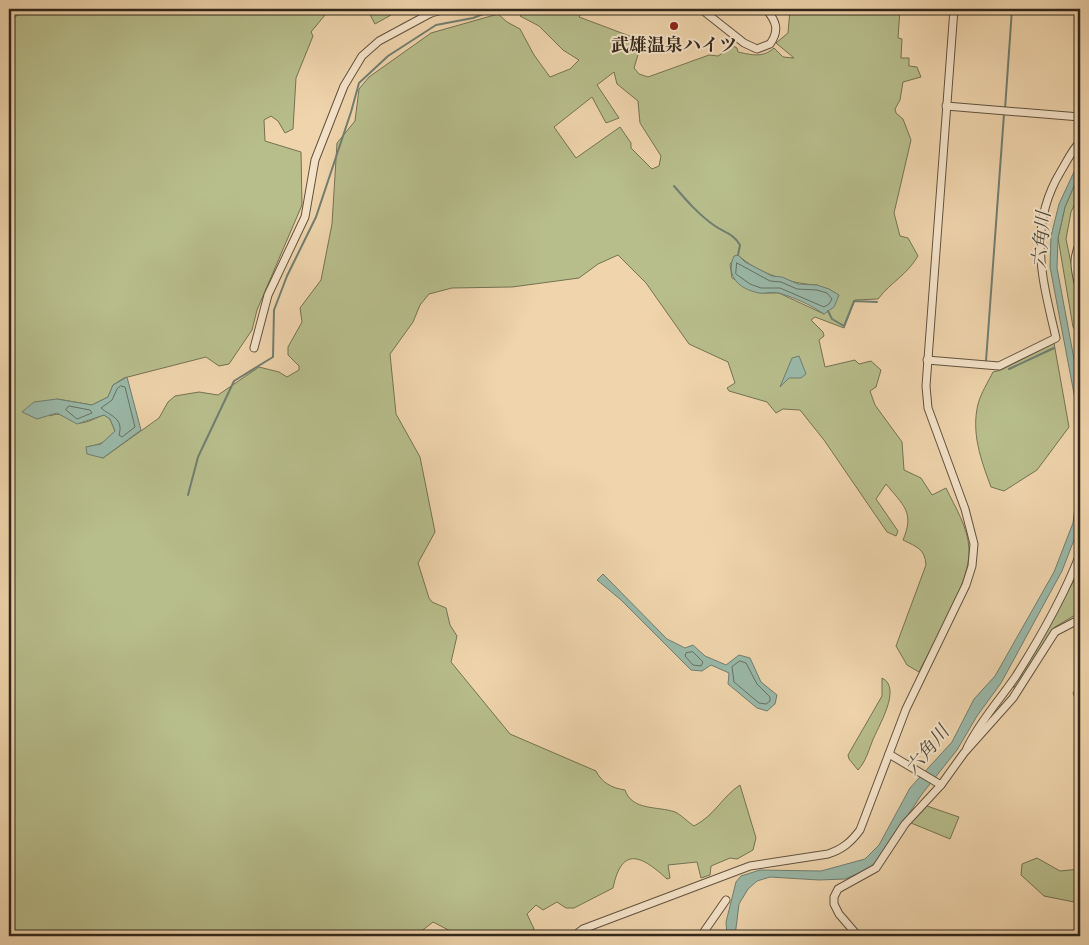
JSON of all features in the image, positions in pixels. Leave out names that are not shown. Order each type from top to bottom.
[{"type":"street","points":[[254,348],[268,295],[305,217],[315,160],[344,86],[362,56],[379,41],[430,11],[446,9]]},
{"type":"street","points":[[701,9],[744,43],[757,49],[770,44],[777,31],[776,24],[766,9]]},
{"type":"street","points":[[574,936],[584,929],[750,866],[828,854],[840,850],[850,842],[860,830],[906,709],[966,585],[972,566],[974,544],[971,526],[928,408],[927,360],[954,9]]},
{"type":"street","points":[[946,106],[1080,117]]},
{"type":"street","points":[[927,360],[999,366],[1056,338],[1040,263],[1040,223],[1050,191],[1080,142]]},
{"type":"street","points":[[1080,243],[1074,254],[1074,263],[1080,291]]},
{"type":"street","points":[[964,753],[977,727],[1015,676],[1064,593],[1080,554]]},
{"type":"street","points":[[858,936],[839,914],[834,904],[834,897],[838,889],[876,868],[905,824],[1013,698],[1055,632],[1080,618]]},
{"type":"street","points":[[889,754],[939,783]]},
{"type":"street","points":[[701,936],[726,900]]},
{"type":"green space","points":[[27,9],[330,9],[311,32],[313,36],[296,78],[293,129],[285,133],[278,121],[271,116],[264,120],[265,141],[301,152],[302,205],[257,310],[252,330],[229,364],[219,366],[206,357],[124,378],[113,385],[108,397],[92,405],[57,399],[50,416],[59,414],[80,423],[104,415],[110,419],[115,431],[112,435],[103,442],[86,447],[103,458],[159,418],[168,402],[175,396],[199,392],[218,395],[259,367],[279,372],[287,377],[299,370],[299,366],[288,355],[288,347],[302,322],[300,308],[321,280],[332,224],[337,143],[355,121],[359,89],[369,77],[431,33],[498,14],[507,22],[520,29],[534,55],[550,77],[570,69],[579,60],[563,50],[539,26],[520,16],[526,9],[584,9],[579,17],[635,38],[641,45],[634,68],[639,74],[648,77],[709,55],[718,56],[733,46],[737,48],[738,52],[753,55],[766,53],[774,48],[783,57],[794,58],[776,43],[788,33],[790,10],[900,9],[898,38],[902,39],[901,58],[909,58],[909,66],[917,67],[921,77],[903,82],[900,100],[895,109],[896,113],[903,119],[911,140],[894,213],[900,236],[908,238],[918,256],[909,269],[878,299],[855,300],[844,328],[815,317],[811,320],[823,332],[824,336],[819,340],[825,367],[855,360],[859,364],[871,361],[881,370],[876,387],[870,391],[875,405],[902,442],[904,470],[921,478],[932,495],[946,488],[966,533],[969,549],[964,578],[950,611],[919,672],[907,665],[896,646],[926,565],[922,552],[903,540],[908,522],[902,504],[886,484],[876,499],[898,531],[896,536],[887,532],[824,440],[800,410],[783,409],[776,413],[767,402],[729,391],[727,388],[735,383],[728,362],[689,344],[646,283],[618,255],[598,264],[579,278],[512,287],[452,288],[429,294],[420,305],[413,322],[390,354],[396,414],[420,457],[435,532],[418,563],[429,598],[432,602],[446,608],[450,625],[457,636],[451,662],[510,734],[596,771],[604,782],[625,790],[628,797],[639,805],[675,812],[694,826],[707,817],[740,785],[756,838],[753,850],[737,859],[730,858],[711,866],[710,875],[701,878],[697,862],[668,865],[670,878],[667,879],[642,861],[628,860],[622,865],[617,874],[613,888],[574,908],[566,908],[557,902],[543,910],[536,905],[527,914],[534,929],[530,936],[460,936],[433,922],[415,936],[405,936],[390,931],[381,936],[9,936],[9,21]],"holes":[[[614,72],[617,84],[638,101],[640,123],[661,156],[659,166],[652,169],[631,148],[631,143],[620,127],[576,158],[554,127],[592,97],[606,123],[619,118],[597,85]],[[738,255],[764,272],[786,280],[817,285],[824,314],[779,293],[760,293],[732,278],[730,264]]]},
{"type":"green space","points":[[367,9],[388,9],[391,15],[375,24]]},
{"type":"green space","points":[[1080,172],[1080,192],[1071,212],[1066,239],[1080,307],[1080,337],[1073,327],[1058,238],[1065,207]]},
{"type":"green space","points":[[1054,343],[1069,427],[1037,470],[1004,491],[991,487],[976,436],[976,415],[981,396],[993,372],[1001,370]]},
{"type":"green space","points":[[1080,564],[1080,612],[1055,627],[1017,686],[1011,688],[1072,584]]},
{"type":"green space","points":[[882,678],[888,683],[890,690],[887,708],[863,763],[858,770],[848,755],[882,696]]},
{"type":"green space","points":[[1080,680],[1080,704],[1078,706],[1073,693]]},
{"type":"green space","points":[[927,806],[959,817],[950,839],[911,823]]},
{"type":"green space","points":[[1037,858],[1060,871],[1080,869],[1080,900],[1074,902],[1044,896],[1021,875],[1022,864]]},
{"type":"water","points":[[1080,159],[1080,172],[1065,207],[1058,238],[1057,268],[1080,391],[1080,436],[1079,420],[1050,267],[1051,236],[1059,204]]},
{"type":"water","points":[[738,255],[745,262],[772,276],[782,277],[798,284],[817,285],[829,289],[839,295],[834,307],[824,314],[808,304],[779,293],[759,293],[745,288],[736,280],[731,270],[734,256]]},
{"type":"water","points":[[799,356],[806,374],[801,378],[789,378],[780,387],[792,358]]},
{"type":"water","points":[[127,377],[141,430],[103,458],[87,454],[86,447],[101,444],[115,431],[110,419],[104,415],[77,424],[57,413],[37,419],[22,412],[34,402],[57,399],[92,405],[108,397],[113,385]]},
{"type":"water","points":[[1080,464],[1079,527],[1062,571],[1001,683],[977,716],[957,750],[922,794],[878,860],[868,869],[845,879],[819,880],[770,877],[757,881],[748,889],[739,904],[735,936],[727,936],[726,922],[736,882],[741,876],[760,870],[821,871],[865,859],[879,845],[910,788],[952,742],[974,699],[995,676],[1054,572],[1073,523]]},
{"type":"water","points":[[603,574],[667,639],[685,648],[693,645],[705,656],[726,665],[739,655],[750,658],[761,682],[777,695],[775,704],[767,711],[757,708],[728,684],[729,673],[711,665],[702,671],[691,670],[621,600],[597,580]]},
{"type":"waterway","points":[[188,495],[198,457],[234,381],[273,357],[274,310],[287,276],[316,217],[359,83],[388,56],[436,25],[473,18],[496,9]]},
{"type":"waterway","points":[[1005,109],[1012,9]]},
{"type":"waterway","points":[[986,361],[1004,114]]},
{"type":"waterway","points":[[674,186],[704,217],[735,238],[740,245],[738,255]]},
{"type":"waterway","points":[[828,311],[832,319],[844,326],[854,301],[877,302]]},
{"type":"waterway","points":[[1009,369],[1054,348]]},
{"type":"place","name":"武雄温泉ハイツ","points":[[674,26]]},
{"type":"water label","name":"六角川","points":[[1041,240]]},
{"type":"water label","name":"六角川","points":[[927,750]]}]
